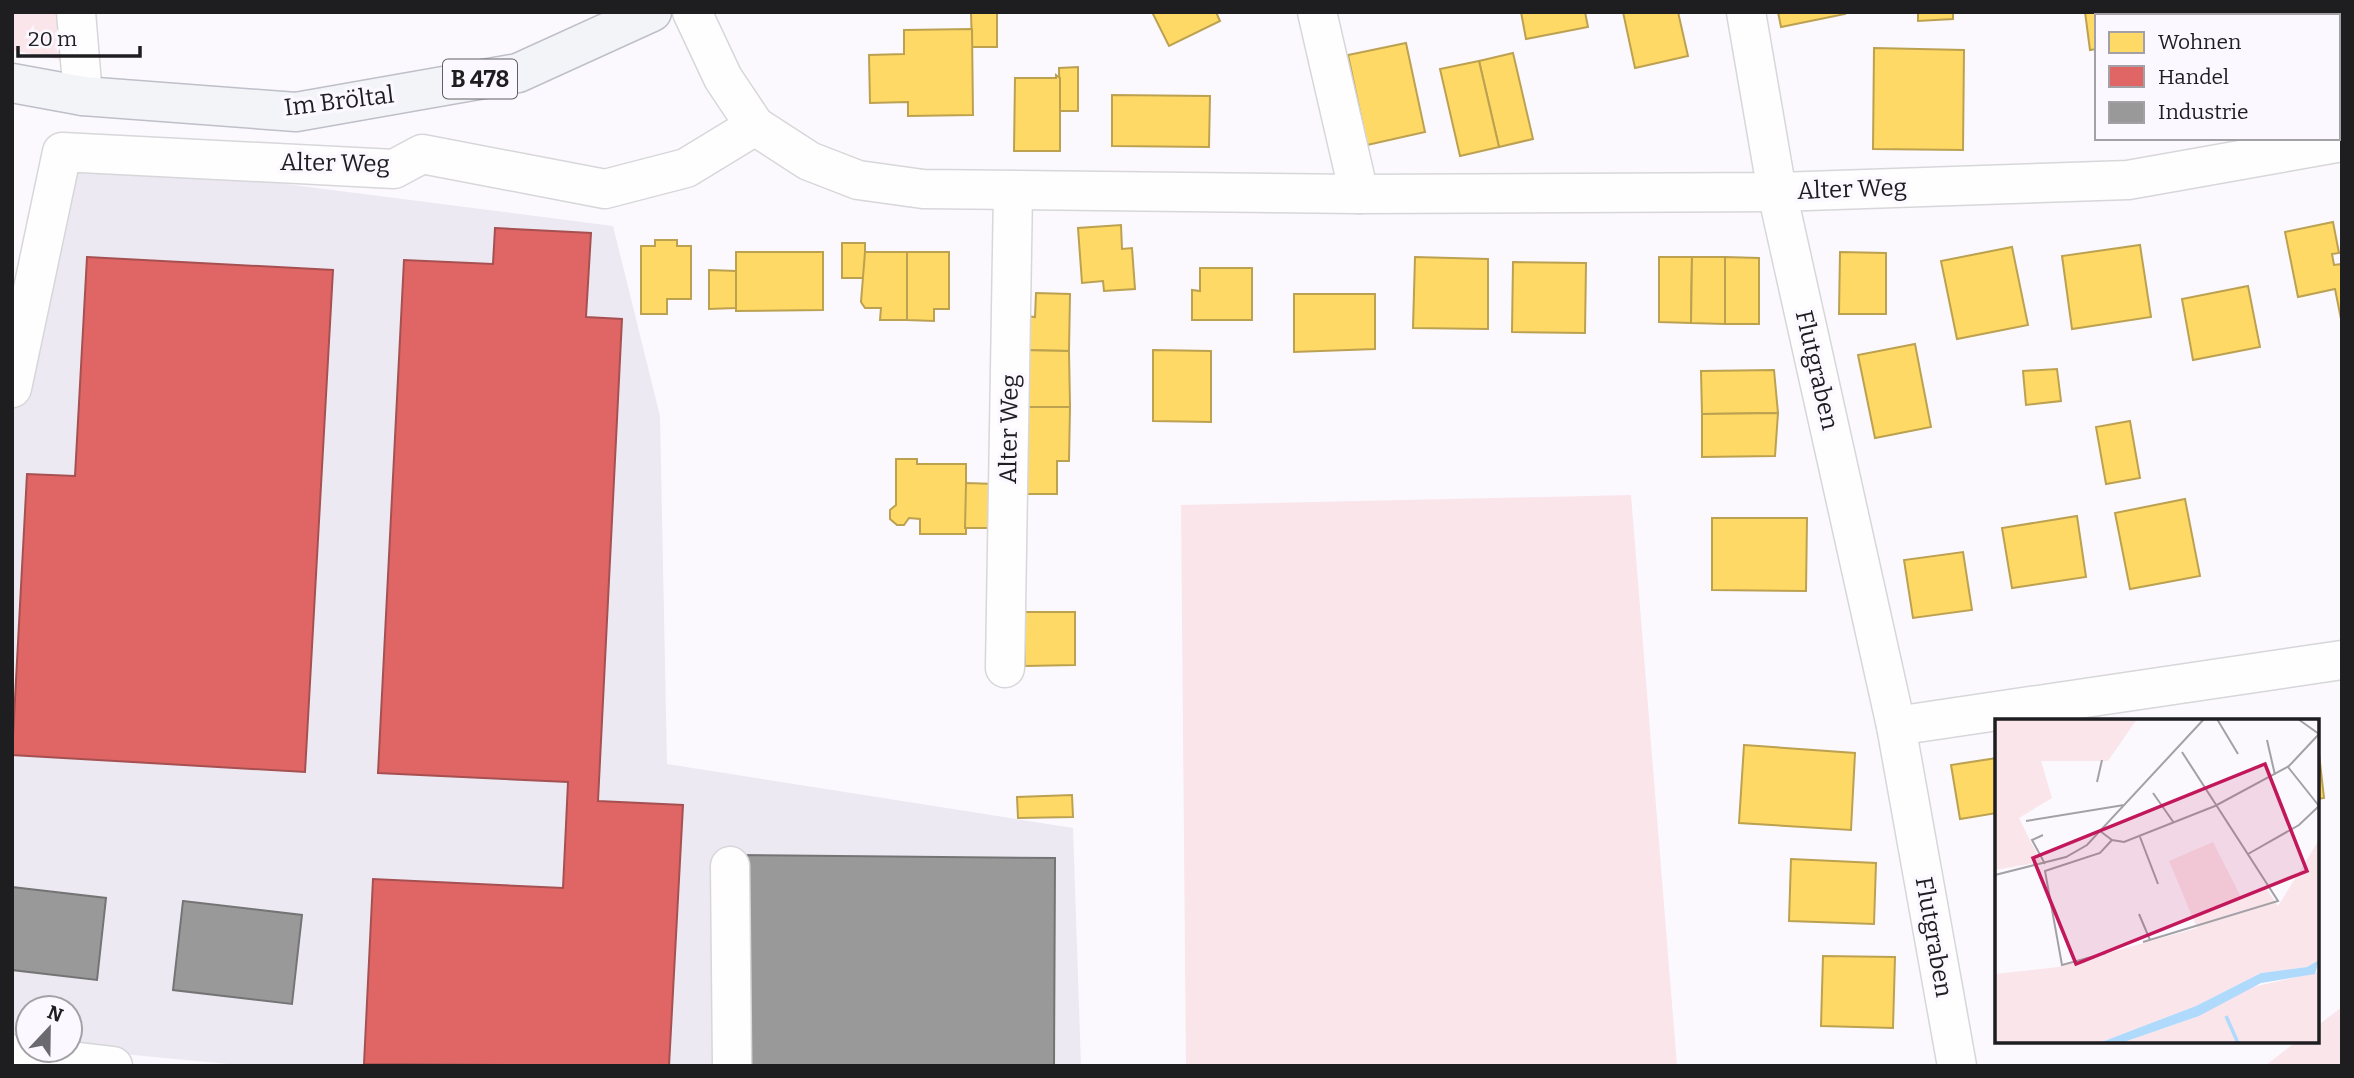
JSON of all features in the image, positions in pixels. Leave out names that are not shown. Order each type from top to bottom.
[{"type":"main road","name":"Im Bröltal","points":[[12,83],[83,96],[296,111],[518,72],[652,12]]},
{"type":"street","points":[[76,12],[83,96]]},
{"type":"street","name":"Alter Weg","points":[[692,12],[723,78],[755,126],[809,161],[858,180],[923,189],[1359,194],[1777,192],[2127,180],[2342,142]]},
{"type":"street","points":[[1317,12],[1359,194]]},
{"type":"street","name":"Flutgraben","points":[[1746,12],[1777,192],[1896,726],[1957,1066]]},
{"type":"street","name":"Alter Weg","points":[[12,388],[62,152],[394,169],[422,154],[605,189],[686,168],[755,126]]},
{"type":"street","name":"Alter Weg","points":[[1005,668],[1013,191]]},
{"type":"street","points":[[1896,726],[2342,660]]},
{"type":"street","points":[[730,866],[732,1066]]},
{"type":"street","points":[[12,1054],[113,1066]]},
{"type":"shaded area","points":[[12,12],[57,12],[61,60],[12,50]]},
{"type":"shaded area","points":[[66,156],[613,226],[660,416],[667,764],[1073,828],[1081,1066],[249,1066],[84,1050],[84,994],[14,994],[12,1044],[12,415]]},
{"type":"shaded area","points":[[1631,495],[1677,1066],[1186,1066],[1181,505]]},
{"type":"shaded area","points":[[2342,1007],[2342,1066],[2265,1066],[2294,1043],[2319,1043],[2319,1024]]},
{"type":"building: Wohnen","points":[[971,12],[997,12],[997,47],[972,47]]},
{"type":"building: Wohnen","points":[[1152,12],[1216,12],[1220,21],[1169,46]]},
{"type":"building: Wohnen","points":[[1521,12],[1585,12],[1588,27],[1526,39]]},
{"type":"building: Wohnen","points":[[1623,12],[1678,12],[1688,56],[1635,68]]},
{"type":"building: Wohnen","points":[[1778,12],[1845,12],[1845,14],[1781,27]]},
{"type":"building: Wohnen","points":[[1918,12],[1953,12],[1953,19],[1918,21]]},
{"type":"building: Wohnen","points":[[2085,12],[2163,12],[2095,14],[2095,49],[2090,50]]},
{"type":"building: Wohnen","points":[[2342,25],[2342,102],[2340,102]]},
{"type":"building: Wohnen","points":[[972,29],[973,115],[908,116],[908,102],[870,103],[869,55],[904,54],[904,30]]},
{"type":"building: Wohnen","points":[[1406,43],[1425,132],[1367,145],[1348,55]]},
{"type":"building: Wohnen","points":[[1874,48],[1964,50],[1963,150],[1873,149]]},
{"type":"building: Wohnen","points":[[1513,53],[1533,139],[1499,147],[1479,61]]},
{"type":"building: Wohnen","points":[[1479,61],[1499,147],[1460,156],[1440,69]]},
{"type":"building: Wohnen","points":[[1078,67],[1078,111],[1060,111],[1059,68]]},
{"type":"building: Wohnen","points":[[1056,75],[1060,78],[1060,151],[1014,151],[1015,78],[1056,78]]},
{"type":"building: Wohnen","points":[[1112,95],[1210,96],[1209,147],[1112,146]]},
{"type":"building: Wohnen","points":[[2333,222],[2339,253],[2332,254],[2334,265],[2342,264],[2341,319],[2335,289],[2298,297],[2285,232]]},
{"type":"building: Wohnen","points":[[1121,225],[1122,249],[1132,248],[1135,289],[1104,291],[1103,281],[1082,283],[1078,228]]},
{"type":"building: Wohnen","points":[[655,240],[677,240],[677,246],[691,246],[691,299],[667,299],[667,314],[641,314],[641,246],[655,246]]},
{"type":"building: Wohnen","points":[[842,243],[865,243],[865,278],[842,278]]},
{"type":"building: Wohnen","points":[[2140,245],[2151,317],[2072,329],[2062,256]]},
{"type":"building: Wohnen","points":[[2012,247],[2028,325],[1957,339],[1941,261]]},
{"type":"building: Wohnen","points":[[736,252],[823,252],[823,310],[736,311]]},
{"type":"building: Wohnen","points":[[865,252],[907,252],[907,320],[880,320],[881,308],[865,308],[861,302]]},
{"type":"building: Wohnen","points":[[907,252],[949,252],[949,309],[934,309],[934,321],[907,320]]},
{"type":"building: Wohnen","points":[[1840,252],[1886,253],[1886,314],[1839,314]]},
{"type":"building: Wohnen","points":[[1415,257],[1488,259],[1488,329],[1413,328]]},
{"type":"building: Wohnen","points":[[1659,257],[1692,257],[1691,323],[1659,322]]},
{"type":"building: Wohnen","points":[[1692,257],[1725,257],[1725,324],[1691,323]]},
{"type":"building: Wohnen","points":[[1725,257],[1759,258],[1759,324],[1725,324]]},
{"type":"building: Wohnen","points":[[1513,262],[1586,263],[1585,333],[1512,332]]},
{"type":"building: Wohnen","points":[[1200,268],[1252,268],[1252,320],[1192,320],[1192,290],[1200,291]]},
{"type":"building: Wohnen","points":[[709,270],[736,271],[736,308],[709,309]]},
{"type":"building: Wohnen","points":[[2248,286],[2260,347],[2193,360],[2182,299]]},
{"type":"building: Wohnen","points":[[1036,293],[1070,294],[1069,351],[1019,350],[1027,316],[1035,317]]},
{"type":"building: Wohnen","points":[[1294,294],[1375,294],[1375,349],[1294,352]]},
{"type":"building: Wohnen","points":[[1915,344],[1931,427],[1875,438],[1858,355]]},
{"type":"building: Wohnen","points":[[1019,350],[1069,351],[1070,407],[1028,407]]},
{"type":"building: Wohnen","points":[[1153,350],[1211,351],[1211,422],[1153,421]]},
{"type":"building: Wohnen","points":[[2057,369],[2061,401],[2026,405],[2023,371]]},
{"type":"building: Wohnen","points":[[1774,370],[1778,413],[1702,414],[1701,371]]},
{"type":"building: Wohnen","points":[[1028,407],[1070,407],[1069,461],[1057,461],[1057,494],[1016,494]]},
{"type":"building: Wohnen","points":[[1778,413],[1775,456],[1702,457],[1702,414]]},
{"type":"building: Wohnen","points":[[2130,421],[2140,478],[2106,484],[2096,427]]},
{"type":"building: Wohnen","points":[[896,459],[917,459],[917,464],[966,464],[966,534],[920,534],[920,519],[909,518],[904,525],[897,525],[890,519],[890,510],[896,505]]},
{"type":"building: Wohnen","points":[[966,483],[996,484],[997,528],[965,528]]},
{"type":"building: Wohnen","points":[[2185,499],[2200,576],[2130,589],[2115,513]]},
{"type":"building: Wohnen","points":[[2077,516],[2086,577],[2012,588],[2002,528]]},
{"type":"building: Wohnen","points":[[1712,518],[1807,518],[1806,591],[1712,590]]},
{"type":"building: Wohnen","points":[[1963,552],[1972,610],[1913,618],[1904,560]]},
{"type":"building: Wohnen","points":[[1024,612],[1075,612],[1075,665],[1025,666]]},
{"type":"building: Wohnen","points":[[1744,745],[1855,753],[1851,830],[1739,823]]},
{"type":"building: Wohnen","points":[[2319,754],[2324,798],[2319,799]]},
{"type":"building: Wohnen","points":[[1995,758],[1995,813],[1960,819],[1951,765]]},
{"type":"building: Wohnen","points":[[1072,795],[1073,817],[1018,818],[1017,797]]},
{"type":"building: Wohnen","points":[[1791,859],[1876,863],[1874,924],[1789,921]]},
{"type":"building: Wohnen","points":[[1823,956],[1895,957],[1893,1028],[1821,1026]]},
{"type":"building: Handel","points":[[495,228],[591,233],[586,317],[622,319],[598,801],[683,805],[669,1066],[364,1064],[373,879],[563,888],[568,782],[378,773],[404,260],[493,264]]},
{"type":"building: Handel","points":[[87,257],[333,270],[305,772],[12,755],[27,474],[75,476]]},
{"type":"building: Industrie","points":[[738,855],[1055,858],[1054,1066],[736,1066]]},
{"type":"building: Industrie","points":[[12,887],[106,898],[97,980],[12,970]]},
{"type":"building: Industrie","points":[[183,901],[302,915],[292,1004],[173,990]]}]
